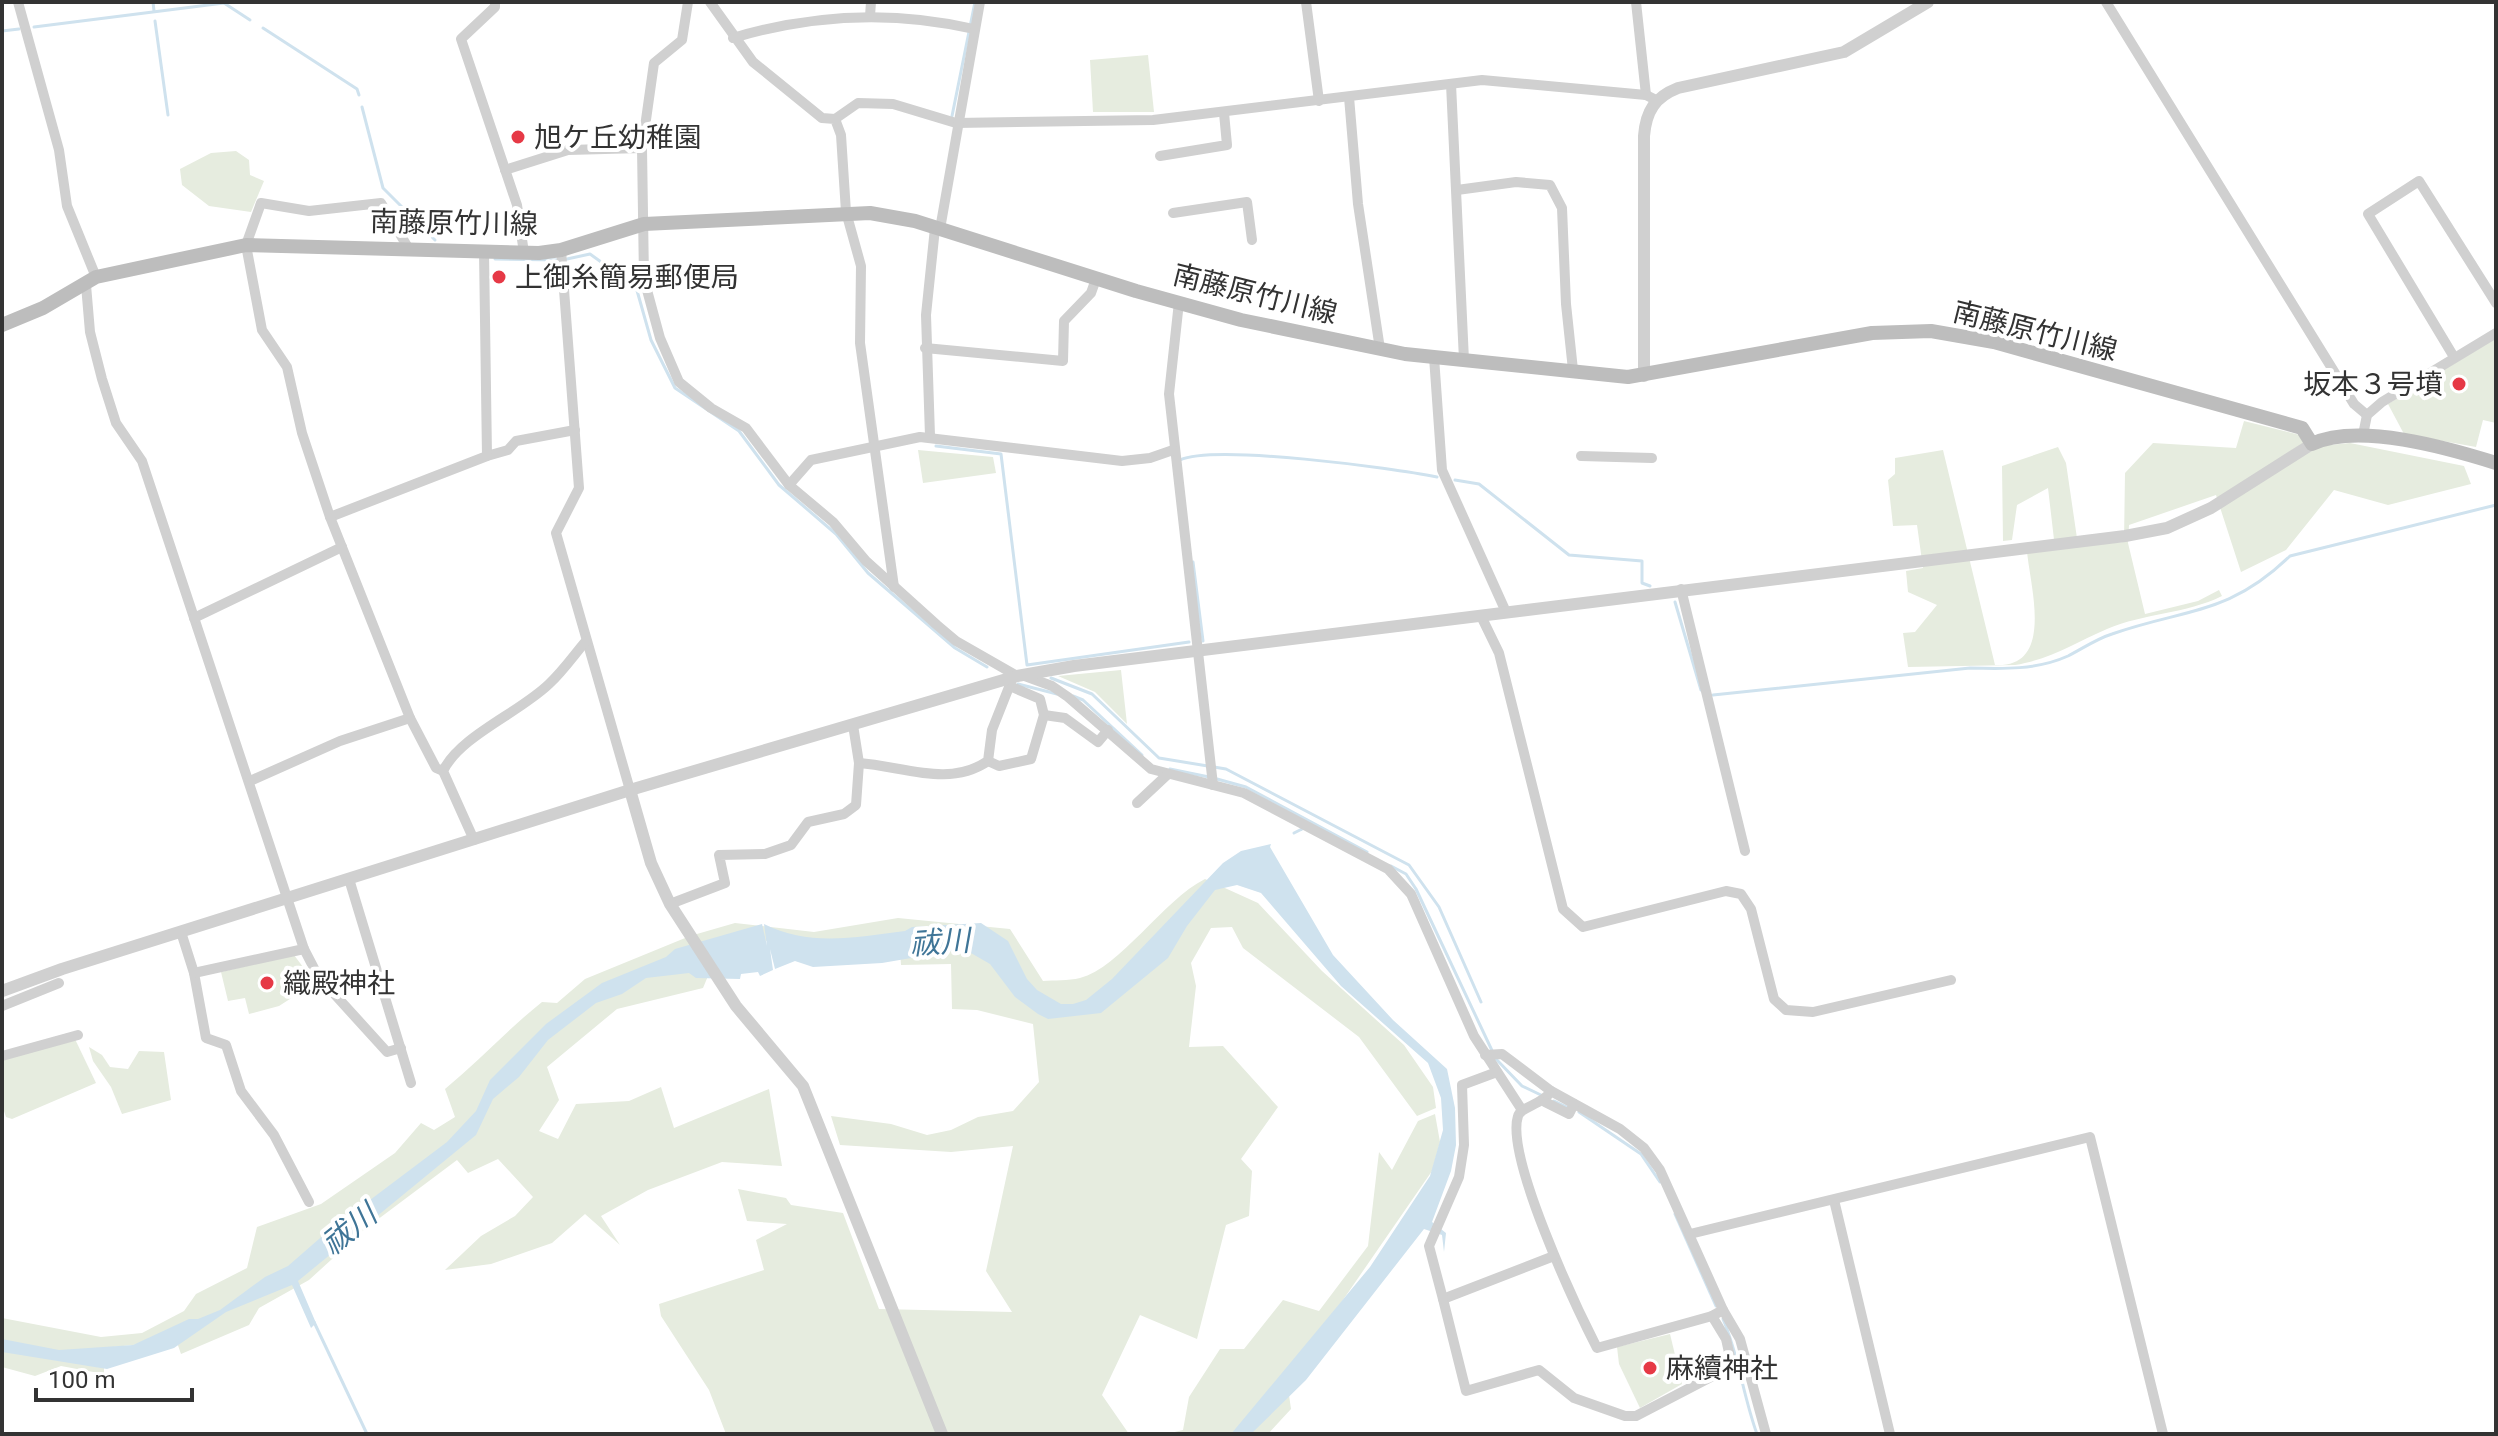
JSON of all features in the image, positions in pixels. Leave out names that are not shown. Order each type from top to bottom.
[{"type":"main road","name":"南藤原竹川線","points":[[2,325],[43,308],[91,281],[246,245],[524,253],[561,250],[644,224],[870,213],[937,229],[1241,320],[1380,349],[1434,357],[1644,376],[1872,333],[1931,331],[1994,342],[2302,428],[2312,444]]},
{"type":"main road","points":[[2312,444],[2340,434],[2363,435],[2496,463]]},
{"type":"street","points":[[18,2],[59,150],[67,206],[91,281],[90,332],[102,379],[116,423],[142,461],[290,898],[304,949],[318,976],[387,1052],[401,1048]]},
{"type":"street","points":[[495,2],[495,7],[461,39],[517,205],[524,253]]},
{"type":"street","points":[[688,2],[682,40],[654,63],[642,148],[644,279],[660,338],[679,382],[711,408],[746,428],[789,485],[833,522],[894,587],[956,641],[1016,679],[1040,699],[1044,715],[1031,759],[999,766],[988,761]]},
{"type":"street","points":[[710,2],[753,62],[822,118],[835,119],[858,103],[869,103],[893,104],[956,123],[1153,120],[1482,80],[1651,98],[1678,88],[1844,52],[1928,2]]},
{"type":"street","points":[[870,16],[871,2]]},
{"type":"street","points":[[930,436],[925,348],[937,229],[971,28],[980,2]]},
{"type":"street","points":[[1306,2],[1319,101]]},
{"type":"street","points":[[1636,2],[1651,98],[1644,136],[1644,376]]},
{"type":"street","points":[[2106,2],[2354,404],[2367,415]]},
{"type":"street","points":[[733,38],[814,18],[919,17],[971,28]]},
{"type":"street","points":[[1451,84],[1464,360]]},
{"type":"street","points":[[1349,97],[1358,204],[1380,349]]},
{"type":"street","points":[[1160,156],[1227,145],[1224,113]]},
{"type":"street","points":[[835,119],[841,135],[846,212],[861,266],[860,343],[894,587]]},
{"type":"street","points":[[505,170],[568,150],[642,148]]},
{"type":"street","points":[[2454,357],[2368,214],[2419,181],[2496,303]]},
{"type":"street","points":[[1457,190],[1516,182],[1550,185],[1562,208],[1566,304],[1573,370]]},
{"type":"street","points":[[1173,213],[1247,202],[1252,240]]},
{"type":"street","points":[[409,249],[381,203],[309,211],[261,203],[246,245],[262,330],[287,367],[302,433],[330,517],[410,718],[436,768],[443,771],[474,840]]},
{"type":"street","points":[[561,250],[579,488],[556,533],[651,863],[670,904],[723,986],[803,1086],[942,1434]]},
{"type":"street","points":[[484,252],[487,456]]},
{"type":"street","points":[[925,348],[1063,361],[1064,321],[1091,293],[1096,279]]},
{"type":"street","points":[[1179,302],[1169,394],[1213,782]]},
{"type":"street","points":[[2363,435],[2367,415],[2496,333]]},
{"type":"street","points":[[1434,357],[1442,470],[1506,612]]},
{"type":"street","points":[[330,517],[508,450],[516,441],[575,430]]},
{"type":"street","points":[[789,485],[811,460],[930,436],[1075,458],[1122,461],[1150,458],[1173,450]]},
{"type":"street","points":[[2,991],[630,790],[1016,679],[1199,651],[2167,528],[2211,508],[2312,444]]},
{"type":"street","points":[[1581,456],[1652,458]]},
{"type":"street","points":[[194,618],[342,547]]},
{"type":"street","points":[[1681,589],[1745,851]]},
{"type":"street","points":[[1481,616],[1499,653],[1563,909],[1570,918],[1583,927],[1726,891],[1741,894],[1751,909],[1774,999],[1786,1010],[1813,1012],[1951,980]]},
{"type":"street","points":[[443,771],[451,755],[509,717],[550,684],[586,641]]},
{"type":"street","points":[[1016,679],[1056,689],[1151,769],[1213,782],[1244,793],[1388,869],[1402,881],[1485,1055],[1522,1110]]},
{"type":"street","points":[[859,763],[886,765],[913,773],[970,773],[988,761],[992,730],[1016,679]]},
{"type":"street","points":[[1044,715],[1065,718],[1098,742],[1108,730]]},
{"type":"street","points":[[250,781],[340,741],[410,718]]},
{"type":"street","points":[[670,904],[725,883],[719,855],[765,854],[791,845],[808,822],[844,814],[856,805],[859,763],[853,725]]},
{"type":"street","points":[[1137,803],[1168,774]]},
{"type":"street","points":[[349,879],[411,1083]]},
{"type":"street","points":[[181,932],[194,973],[206,1038],[226,1045],[241,1091],[274,1135],[309,1202]]},
{"type":"street","points":[[194,973],[304,949]]},
{"type":"street","points":[[2,1006],[59,983]]},
{"type":"street","points":[[2,1056],[78,1035]]},
{"type":"street","points":[[1485,1055],[1502,1054],[1548,1096],[1620,1129],[1644,1148],[1660,1170],[1723,1310],[1740,1339],[1766,1434]]},
{"type":"street","points":[[1497,1072],[1462,1085],[1464,1145],[1459,1177],[1429,1246],[1466,1391],[1539,1370],[1574,1398],[1625,1416],[1643,1413],[1732,1366],[1726,1339],[1712,1316]]},
{"type":"street","points":[[1548,1096],[1522,1110],[1518,1116],[1525,1168],[1554,1256],[1597,1348],[1712,1316],[1723,1310]]},
{"type":"street","points":[[1690,1234],[2090,1137],[2163,1434]]},
{"type":"street","points":[[1834,1200],[1890,1434]]},
{"type":"street","points":[[1443,1299],[1554,1256]]},
{"type":"shaded area","points":[[1148,55],[1154,112],[1093,112],[1090,60]]},
{"type":"shaded area","points":[[236,151],[249,160],[250,175],[264,181],[251,212],[209,206],[182,185],[180,169],[211,153]]},
{"type":"shaded area","points":[[2496,338],[2496,423],[2483,420],[2476,447],[2404,434],[2388,404]]},
{"type":"shaded area","points":[[2244,421],[2300,435],[2319,446],[2350,443],[2464,466],[2471,484],[2388,505],[2334,490],[2286,550],[2241,572],[2216,495],[2129,525],[2128,543],[2145,614],[2198,601],[2219,590],[2222,596],[2121,624],[2029,662],[2015,665],[1908,667],[1903,633],[1915,632],[1937,605],[1908,592],[1906,571],[1923,568],[1917,525],[1893,526],[1888,480],[1895,474],[1895,458],[1943,450],[1995,665],[2013,663],[2025,654],[2032,641],[2034,605],[2027,552],[2055,548],[2048,488],[2017,505],[2012,540],[2003,541],[2002,466],[2058,447],[2066,463],[2078,545],[2124,542],[2125,473],[2153,443],[2236,448]]},
{"type":"shaded area","points":[[918,450],[993,457],[996,473],[923,483]]},
{"type":"shaded area","points":[[1121,670],[1127,724],[1095,692],[1058,676]]},
{"type":"shaded area","points":[[1205,879],[1258,903],[1322,971],[1404,1045],[1433,1087],[1436,1108],[1417,1116],[1359,1037],[1243,948],[1232,927],[1211,928],[1191,963],[1196,986],[1189,1047],[1223,1046],[1278,1107],[1241,1159],[1252,1171],[1249,1216],[1226,1225],[1197,1339],[1140,1315],[1102,1395],[1129,1434],[726,1434],[709,1390],[661,1316],[659,1304],[764,1270],[756,1240],[787,1224],[747,1221],[738,1189],[786,1198],[791,1205],[843,1213],[879,1309],[1012,1312],[986,1271],[1013,1146],[951,1152],[840,1145],[831,1116],[891,1124],[927,1135],[951,1130],[978,1117],[1013,1111],[1039,1082],[1033,1024],[977,1010],[952,1009],[951,964],[901,965],[899,935],[781,946],[743,933],[721,945],[703,988],[617,1009],[547,1067],[559,1100],[539,1131],[558,1139],[576,1104],[629,1101],[661,1087],[674,1128],[769,1089],[782,1166],[722,1162],[648,1190],[601,1216],[620,1245],[585,1214],[552,1243],[491,1264],[445,1270],[481,1236],[515,1216],[533,1197],[498,1159],[468,1173],[457,1160],[365,1229],[309,1280],[259,1308],[249,1325],[181,1354],[173,1331],[142,1344],[104,1348],[104,1374],[61,1366],[35,1376],[2,1367],[2,1318],[101,1337],[142,1333],[184,1311],[196,1294],[247,1268],[257,1227],[321,1204],[395,1153],[421,1123],[434,1130],[455,1117],[445,1089],[542,1002],[557,1003],[585,979],[690,936],[735,923],[814,932],[898,918],[1010,929],[1043,981],[1071,980],[1095,972],[1110,961],[1173,902]]},
{"type":"shaded area","points":[[294,955],[315,983],[279,1006],[249,1014],[245,998],[228,1001],[221,972]]},
{"type":"shaded area","points":[[74,1037],[96,1083],[12,1119],[6,1117],[2,1105],[2,1059]]},
{"type":"shaded area","points":[[89,1047],[102,1055],[110,1067],[128,1069],[139,1051],[164,1052],[171,1100],[122,1114],[111,1087],[93,1061]]},
{"type":"shaded area","points":[[1435,1114],[1440,1142],[1432,1171],[1287,1381],[1291,1409],[1268,1434],[1166,1434],[1183,1430],[1189,1397],[1220,1349],[1244,1349],[1283,1300],[1319,1311],[1368,1246],[1379,1152],[1392,1170],[1418,1121]]},
{"type":"shaded area","points":[[1670,1334],[1682,1384],[1640,1408],[1619,1364],[1617,1347]]},
{"type":"water","name":"祓川","points":[[1271,844],[1333,955],[1393,1020],[1447,1069],[1455,1108],[1456,1145],[1451,1171],[1432,1222],[1446,1233],[1444,1252],[1442,1235],[1424,1229],[1306,1380],[1251,1434],[1231,1434],[1370,1267],[1430,1176],[1443,1130],[1441,1098],[1428,1063],[1341,986],[1261,893],[1237,885],[1215,890],[1187,926],[1168,958],[1101,1013],[1048,1019],[1015,997],[990,964],[964,949],[882,963],[813,967],[795,961],[775,969],[770,949],[773,970],[760,976],[758,972],[741,974],[740,979],[696,978],[689,973],[646,978],[622,994],[596,1003],[548,1040],[519,1077],[493,1099],[476,1135],[298,1281],[316,1323],[311,1328],[292,1285],[226,1312],[174,1348],[107,1369],[2,1352],[2,1339],[59,1350],[133,1345],[189,1319],[198,1319],[220,1310],[265,1277],[288,1266],[327,1232],[347,1221],[447,1142],[476,1111],[490,1080],[546,1024],[602,983],[666,957],[675,949],[762,924],[767,946],[764,924],[798,936],[833,938],[905,931],[912,927],[981,923],[1008,941],[1027,979],[1037,990],[1061,1004],[1073,1004],[1086,1000],[1112,979],[1223,863],[1241,851]]},
{"type":"waterway","points":[[153,2],[154,11]]},
{"type":"waterway","points":[[952,116],[975,2]]},
{"type":"waterway","points":[[34,27],[224,3],[250,20]]},
{"type":"waterway","points":[[155,21],[168,115]]},
{"type":"waterway","points":[[263,28],[357,89],[359,95]]},
{"type":"waterway","points":[[2,31],[19,29]]},
{"type":"waterway","points":[[362,107],[383,188],[435,240]]},
{"type":"waterway","points":[[567,259],[590,254],[636,287],[651,340],[675,388],[739,431],[779,485],[836,534],[868,573],[955,648],[987,667]]},
{"type":"waterway","points":[[495,259],[559,260]]},
{"type":"waterway","points":[[936,446],[1001,454],[1027,665],[1189,642]]},
{"type":"waterway","points":[[1180,460],[1199,456],[1265,456],[1345,463],[1437,477]]},
{"type":"waterway","points":[[1455,480],[1479,484],[1569,555],[1642,561],[1642,583],[1650,586]]},
{"type":"waterway","points":[[1713,695],[1970,668],[2044,664],[2112,634],[2226,600],[2268,576],[2290,556],[2496,505]]},
{"type":"waterway","points":[[1193,562],[1203,641]]},
{"type":"waterway","points":[[1675,602],[1701,690]]},
{"type":"waterway","points":[[1051,678],[1092,694],[1159,758],[1226,769],[1409,865],[1439,907],[1481,1002]]},
{"type":"waterway","points":[[1018,684],[1057,694]]},
{"type":"waterway","points":[[1073,696],[1083,700],[1142,755]]},
{"type":"waterway","points":[[1170,769],[1209,777]]},
{"type":"waterway","points":[[1217,779],[1246,787],[1367,852]]},
{"type":"waterway","points":[[1294,833],[1302,829]]},
{"type":"waterway","points":[[1391,866],[1406,874],[1416,889],[1496,1059],[1522,1086],[1543,1096]]},
{"type":"waterway","points":[[1554,1101],[1569,1108]]},
{"type":"waterway","points":[[1579,1112],[1641,1154],[1660,1182]]},
{"type":"waterway","points":[[1675,1214],[1716,1306]]},
{"type":"waterway","points":[[1723,1319],[1757,1434]]},
{"type":"waterway","points":[[314,1322],[367,1434]]},
{"type":"place","name":"旭ケ丘幼稚園","points":[[518,137]]},
{"type":"place","name":"上御糸簡易郵便局","points":[[499,277]]},
{"type":"place","name":"坂本３号墳","points":[[2459,384]]},
{"type":"place","name":"織殿神社","points":[[267,983]]},
{"type":"place","name":"麻續神社","points":[[1650,1368]]}]
